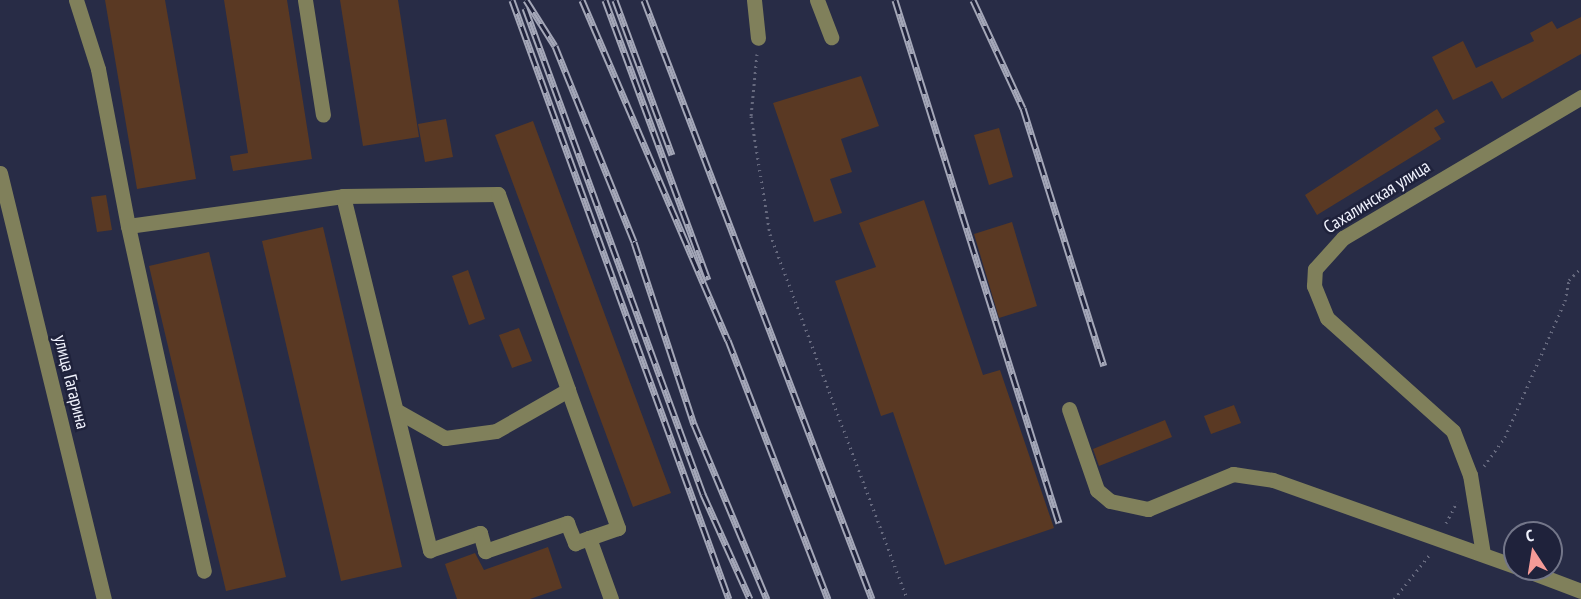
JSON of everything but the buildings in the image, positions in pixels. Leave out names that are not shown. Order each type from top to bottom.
[{"type":"street","points":[[76,0],[98,69],[128,226],[204,571]]},
{"type":"street","points":[[306,0],[324,115]]},
{"type":"street","points":[[754,0],[758,38]]},
{"type":"street","points":[[817,0],[831,37]]},
{"type":"street","name":"Сахалинская улица","points":[[1484,554],[1470,480],[1458,440],[1440,415],[1327,318],[1314,286],[1315,269],[1343,238],[1581,97]]},
{"type":"street","name":"улица Гагарина","points":[[0,173],[104,599]]},
{"type":"street","points":[[128,226],[343,196],[498,194],[618,528],[575,543],[567,523],[485,551],[480,533],[430,550],[405,464],[399,412],[343,196]]},
{"type":"street","points":[[399,412],[445,438],[496,431],[568,390]]},
{"type":"street","points":[[1069,409],[1097,490],[1110,501],[1148,509],[1233,474],[1273,480],[1503,561]]},
{"type":"street","points":[[589,538],[611,599]]},
{"type":"street","points":[[1555,581],[1581,591]]},
{"type":"path","points":[[758,38],[751,116],[770,234],[907,599]]},
{"type":"path","points":[[1394,599],[1439,539],[1470,480],[1505,437],[1565,302],[1569,280],[1581,268]]},
{"type":"railway","points":[[512,0],[729,599]]},
{"type":"railway","points":[[526,0],[555,46],[634,242],[694,424],[767,599]]},
{"type":"railway","points":[[582,0],[728,340],[828,599]]},
{"type":"railway","points":[[605,0],[708,280]]},
{"type":"railway","points":[[615,0],[672,155]]},
{"type":"railway","points":[[644,0],[872,599]]},
{"type":"railway","points":[[895,0],[1059,523]]},
{"type":"railway","points":[[973,0],[1023,108],[1104,366]]},
{"type":"railway","points":[[525,8],[703,494],[750,599]]}]
